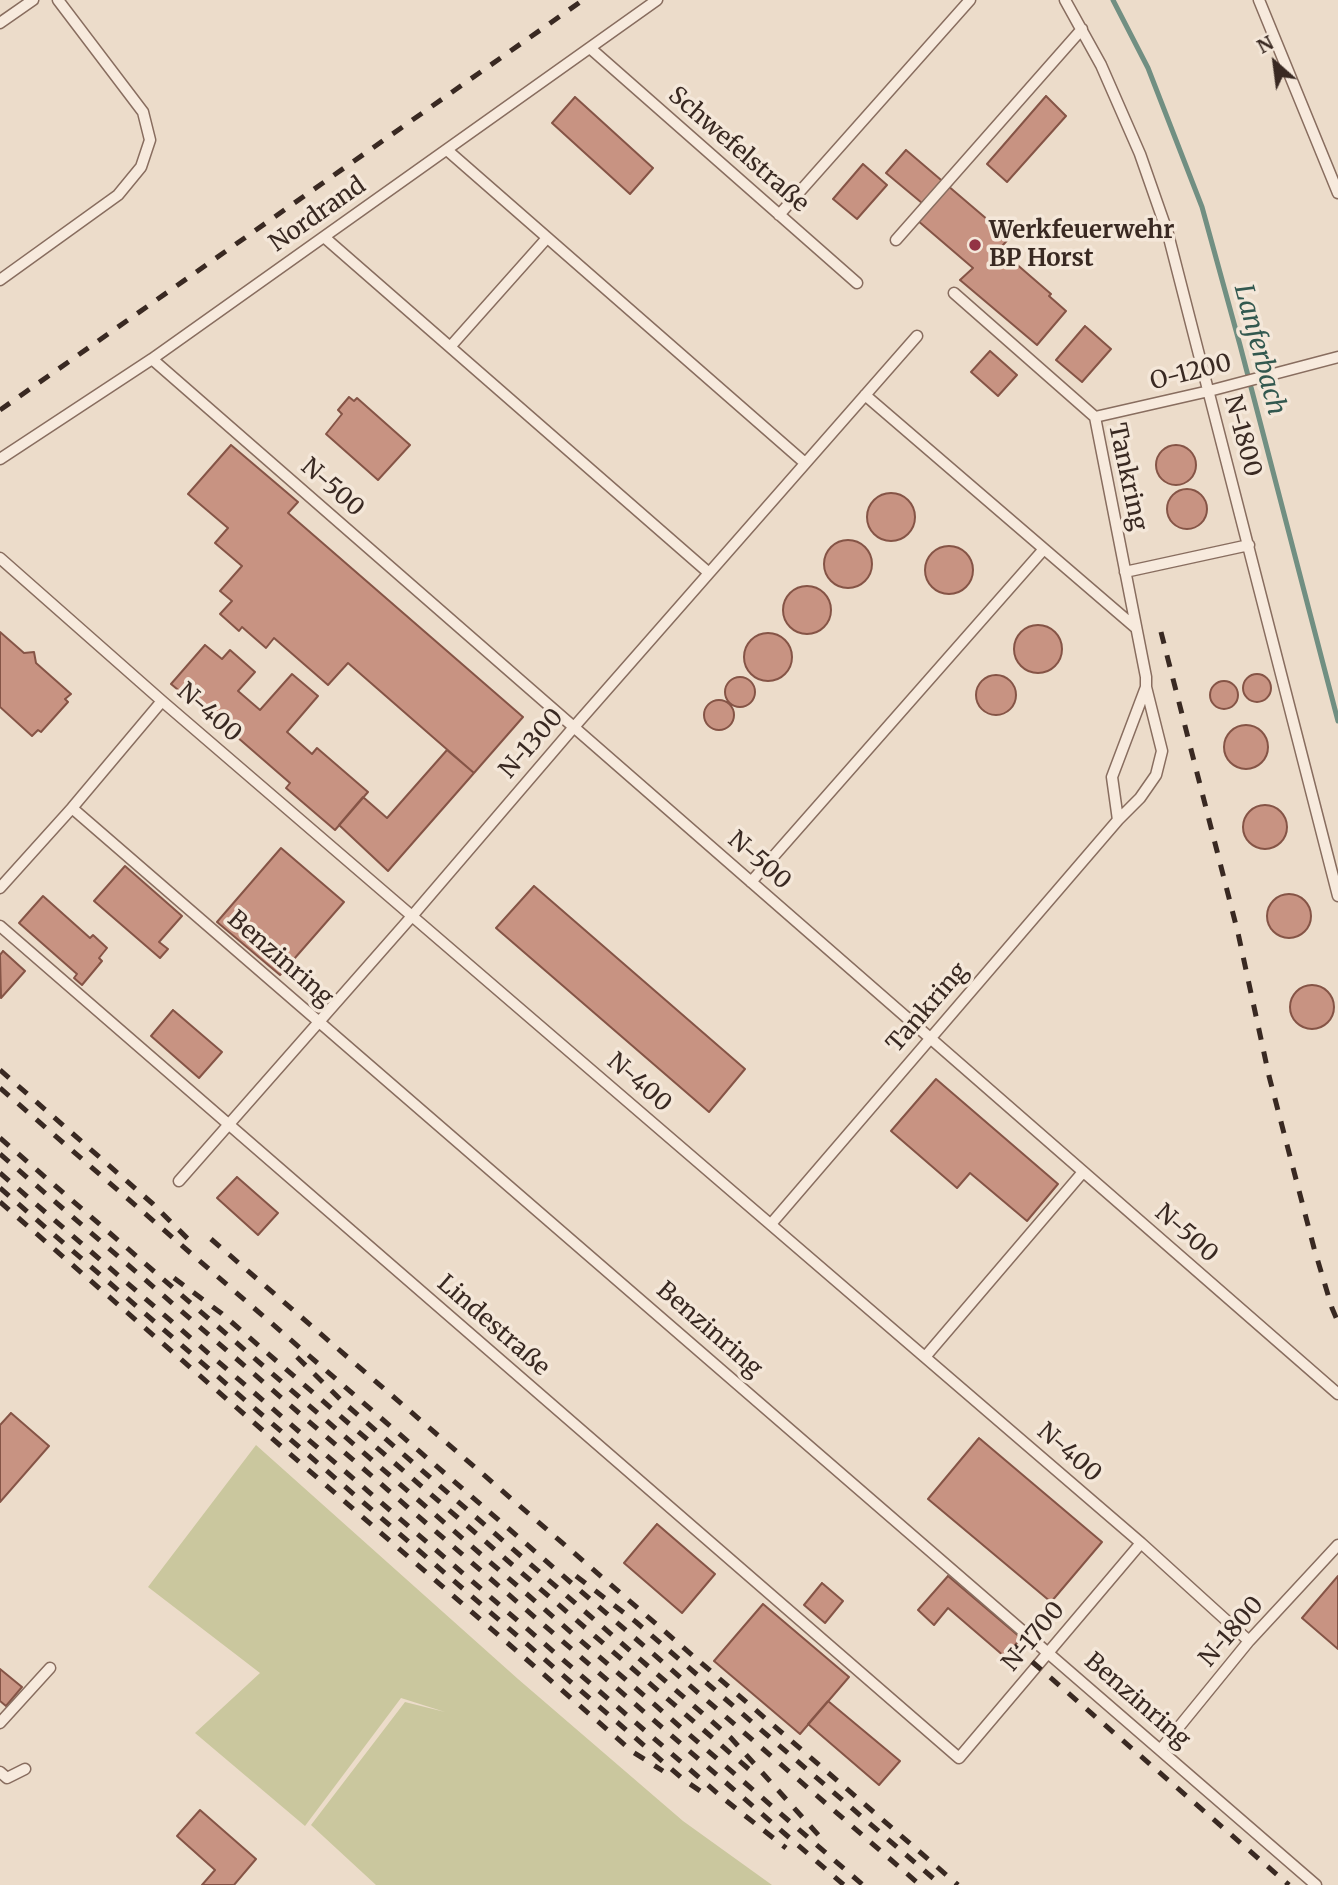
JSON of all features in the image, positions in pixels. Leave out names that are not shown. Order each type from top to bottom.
[{"type":"lane","points":[[0,23],[33,0]]},
{"type":"lane","points":[[0,280],[118,195],[141,167],[150,140],[143,112],[58,0]]},
{"type":"lane","name":"Nordrand","points":[[0,459],[152,359],[657,0]]},
{"type":"lane","points":[[779,215],[970,0]]},
{"type":"lane","name":"N-1800","points":[[1065,0],[1101,65],[1140,154],[1168,234],[1338,896]]},
{"type":"lane","points":[[1259,0],[1338,193]]},
{"type":"lane","points":[[896,240],[1082,29]]},
{"type":"lane","name":"Schwefelstraße","points":[[590,48],[857,283]]},
{"type":"lane","points":[[447,150],[805,463]]},
{"type":"lane","points":[[324,237],[709,573]]},
{"type":"lane","points":[[450,347],[547,238]]},
{"type":"lane","name":"Tankring","points":[[771,1224],[1118,820],[1140,798],[1156,775],[1162,751],[1146,687],[1095,417],[954,293]]},
{"type":"lane","name":"N-1300","points":[[179,1181],[917,336]]},
{"type":"lane","name":"O-1200","points":[[1095,417],[1338,357]]},
{"type":"lane","name":"N-500","points":[[152,359],[1338,1394]]},
{"type":"lane","points":[[865,395],[1136,628]]},
{"type":"lane","points":[[1125,572],[1249,545]]},
{"type":"lane","points":[[751,882],[1044,549]]},
{"type":"lane","name":"N-400","points":[[0,558],[162,701],[1141,1543],[1249,1641]]},
{"type":"lane","points":[[1118,820],[1112,777],[1146,687]]},
{"type":"lane","points":[[0,888],[162,701]]},
{"type":"lane","name":"Benzinring","points":[[72,808],[1316,1885]]},
{"type":"lane","name":"Lindestraße","points":[[0,926],[959,1758]]},
{"type":"lane","points":[[925,1357],[1083,1172]]},
{"type":"lane","name":"N-1700","points":[[959,1758],[1141,1543]]},
{"type":"lane","name":"N-1800","points":[[1161,1749],[1249,1641],[1338,1545]]},
{"type":"lane","points":[[0,1723],[50,1668]]},
{"type":"lane","points":[[0,1772],[7,1778],[25,1769]]},
{"type":"shaded area","points":[[256,1445],[518,1679],[683,1821],[772,1885],[376,1885],[311,1825],[405,1702],[445,1712],[401,1698],[305,1826],[195,1733],[260,1673],[148,1587]]},
{"type":"building","points":[[1046,96],[1066,116],[1007,182],[987,164]]},
{"type":"building","points":[[575,97],[653,168],[630,194],[552,123]]},
{"type":"building","name":"Werkfeuerwehr BP Horst","points":[[906,150],[1009,238],[998,251],[1051,294],[1049,296],[1066,311],[1037,345],[960,280],[973,268],[917,220],[928,208],[886,173]]},
{"type":"building","points":[[863,164],[887,185],[857,219],[833,199]]},
{"type":"building","points":[[1085,326],[1111,349],[1082,382],[1056,360]]},
{"type":"building","points":[[990,351],[1017,375],[998,396],[971,372]]},
{"type":"building","points":[[349,397],[354,401],[357,398],[410,445],[378,480],[326,434],[342,414],[338,410]]},
{"type":"building","points":[[231,445],[298,502],[288,513],[523,717],[474,773],[348,663],[328,685],[274,638],[266,648],[242,627],[239,631],[220,614],[232,601],[220,591],[242,566],[215,543],[228,528],[188,494]]},
{"type":"building","points":[[1176,445],[1184,446],[1190,451],[1195,457],[1195,473],[1190,479],[1184,484],[1176,485],[1168,484],[1162,479],[1157,473],[1156,465],[1157,457],[1162,451],[1168,446]]},
{"type":"building","points":[[1187,489],[1195,490],[1201,495],[1206,501],[1206,517],[1201,523],[1195,528],[1187,529],[1179,528],[1173,523],[1168,517],[1167,509],[1168,501],[1173,495],[1179,490]]},
{"type":"building","points":[[891,493],[908,500],[915,517],[908,534],[891,541],[874,534],[867,517],[874,500]]},
{"type":"building","points":[[848,540],[865,547],[872,564],[865,581],[848,588],[831,581],[824,564],[831,547]]},
{"type":"building","points":[[949,546],[966,553],[973,570],[966,587],[949,594],[932,587],[925,570],[932,553]]},
{"type":"building","points":[[807,586],[824,593],[831,610],[824,627],[807,634],[790,627],[783,610],[790,593]]},
{"type":"building","points":[[1038,625],[1055,632],[1062,649],[1055,666],[1038,673],[1021,666],[1014,649],[1021,632]]},
{"type":"building","points":[[0,632],[24,653],[34,652],[36,663],[71,694],[65,699],[68,702],[41,732],[38,730],[32,736],[0,707]]},
{"type":"building","points":[[768,633],[785,640],[792,657],[785,674],[768,681],[751,674],[744,657],[751,640]]},
{"type":"building","points":[[205,645],[222,659],[230,650],[255,672],[238,691],[260,710],[292,674],[318,696],[287,732],[312,754],[317,748],[368,792],[335,830],[286,788],[290,783],[191,697],[189,699],[171,684]]},
{"type":"building","points":[[1257,674],[1267,678],[1271,688],[1267,698],[1257,702],[1247,698],[1243,688],[1247,678]]},
{"type":"building","points":[[996,675],[1004,676],[1010,681],[1015,687],[1015,703],[1010,709],[1004,714],[996,715],[988,714],[982,709],[977,703],[976,695],[977,687],[982,681],[988,676]]},
{"type":"building","points":[[740,677],[746,678],[754,686],[754,698],[746,706],[740,707],[734,706],[726,698],[725,692],[726,686],[734,678]]},
{"type":"building","points":[[1224,681],[1234,685],[1238,695],[1234,705],[1224,709],[1214,705],[1210,695],[1214,685]]},
{"type":"building","points":[[719,700],[725,701],[733,709],[733,721],[725,729],[719,730],[713,729],[705,721],[704,715],[705,709],[713,701]]},
{"type":"building","points":[[1246,725],[1262,731],[1268,747],[1262,763],[1246,769],[1230,763],[1224,747],[1230,731]]},
{"type":"building","points":[[447,750],[474,773],[388,871],[339,825],[363,797],[387,818]]},
{"type":"building","points":[[1265,805],[1281,811],[1287,827],[1281,843],[1265,849],[1249,843],[1243,827],[1249,811]]},
{"type":"building","points":[[281,848],[344,902],[280,975],[217,922]]},
{"type":"building","points":[[125,866],[182,916],[159,942],[168,949],[160,958],[94,901]]},
{"type":"building","points":[[534,886],[745,1069],[709,1112],[496,928]]},
{"type":"building","points":[[1289,894],[1305,900],[1311,916],[1305,932],[1289,938],[1273,932],[1267,916],[1273,900]]},
{"type":"building","points":[[43,896],[90,938],[93,935],[107,948],[99,958],[102,961],[82,985],[74,978],[77,974],[19,923]]},
{"type":"building","points":[[3,951],[25,971],[1,998],[0,955]]},
{"type":"building","points":[[1312,985],[1328,991],[1334,1007],[1328,1023],[1312,1029],[1296,1023],[1290,1007],[1296,991]]},
{"type":"building","points":[[173,1010],[222,1052],[199,1078],[151,1036]]},
{"type":"building","points":[[936,1079],[1058,1184],[1027,1221],[970,1173],[957,1188],[891,1131]]},
{"type":"building","points":[[237,1177],[278,1213],[258,1235],[217,1198]]},
{"type":"building","points":[[11,1413],[49,1446],[0,1502],[0,1425]]},
{"type":"building","points":[[979,1438],[1102,1542],[1051,1602],[928,1499]]},
{"type":"building","points":[[657,1524],[715,1574],[682,1613],[624,1563]]},
{"type":"building","points":[[948,1576],[1021,1638],[1005,1657],[948,1608],[934,1625],[918,1610]]},
{"type":"building","points":[[1338,1576],[1338,1649],[1302,1618]]},
{"type":"building","points":[[822,1583],[843,1601],[825,1623],[804,1605]]},
{"type":"building","points":[[763,1604],[849,1677],[800,1734],[714,1661]]},
{"type":"building","points":[[0,1669],[22,1687],[6,1706],[0,1701]]},
{"type":"building","points":[[828,1701],[900,1761],[879,1785],[808,1724]]},
{"type":"building","points":[[200,1810],[256,1859],[234,1885],[202,1885],[215,1870],[177,1836]]},
{"type":"waterway","name":"Lanferbach","points":[[1113,0],[1148,68],[1202,207],[1338,721]]},
{"type":"railway","points":[[0,410],[583,0]]},
{"type":"railway","points":[[1161,632],[1238,933],[1269,1076],[1314,1248],[1338,1322]]},
{"type":"railway","points":[[0,1070],[153,1204],[193,1244]]},
{"type":"railway","points":[[0,1088],[920,1885]]},
{"type":"railway","points":[[0,1138],[863,1885]]},
{"type":"railway","points":[[0,1154],[844,1885]]},
{"type":"railway","points":[[0,1173],[724,1799],[786,1848]]},
{"type":"railway","points":[[0,1188],[684,1780],[706,1795]]},
{"type":"railway","points":[[0,1202],[633,1752],[663,1771]]},
{"type":"railway","points":[[211,1239],[958,1885]]},
{"type":"railway","points":[[174,1278],[221,1313],[751,1771]]},
{"type":"railway","points":[[297,1357],[343,1402],[731,1738],[822,1839]]},
{"type":"railway","points":[[576,1576],[636,1622],[941,1885]]},
{"type":"railway","points":[[1014,1646],[1289,1885]]},
{"type":"place","name":"Werkfeuerwehr BP Horst","points":[[975,245]]}]
